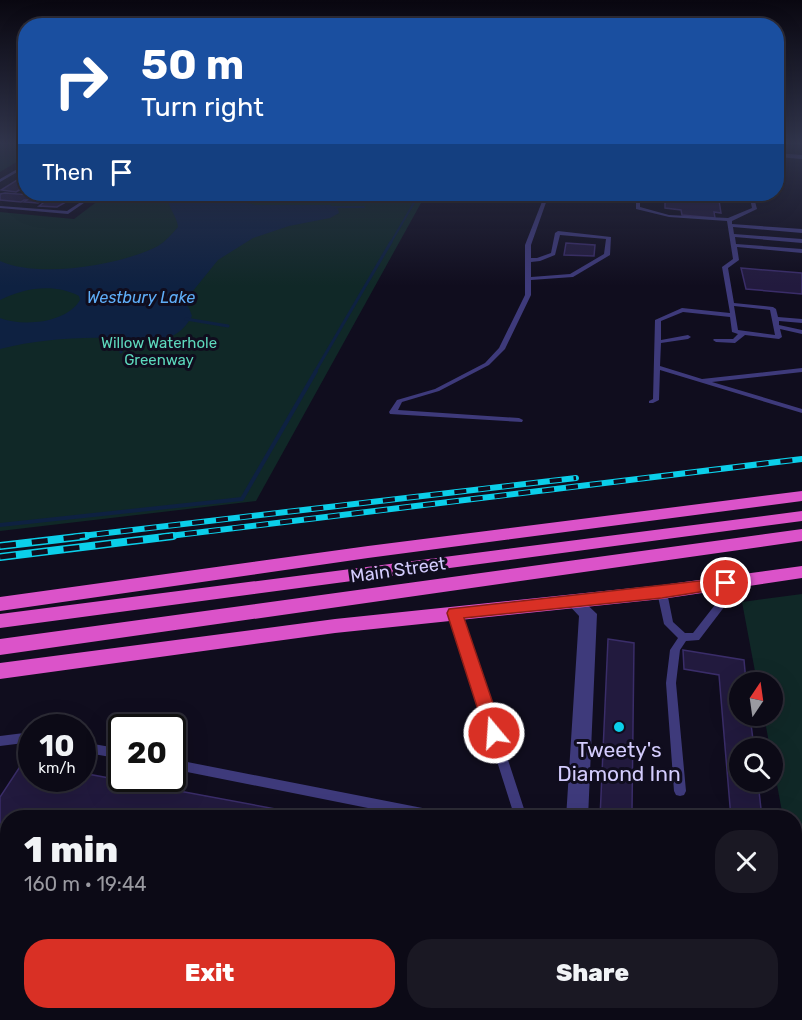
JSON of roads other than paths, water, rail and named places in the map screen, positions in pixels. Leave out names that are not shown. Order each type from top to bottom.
[{"type":"highway","points":[[0,604],[368,552],[802,496]]},
{"type":"highway","name":"Main Street","points":[[0,621],[802,516]]},
{"type":"highway","name":"Main Street","points":[[0,647],[802,535]]},
{"type":"highway","points":[[0,671],[335,626],[662,592],[802,572]]},
{"type":"street","points":[[574,602],[588,614],[577,810]]},
{"type":"lane","points":[[0,207],[68,213],[85,201]]},
{"type":"lane","points":[[519,420],[393,412],[399,400],[437,390],[487,364],[502,349],[528,295],[528,245],[544,201]]},
{"type":"lane","points":[[638,201],[638,208],[669,216],[802,231]]},
{"type":"lane","points":[[729,223],[754,209],[752,201]]},
{"type":"lane","points":[[729,223],[736,260],[725,267],[735,332],[779,337],[773,309],[731,304]]},
{"type":"lane","points":[[528,260],[538,260],[553,254],[558,234],[609,238],[607,255],[571,276],[528,279]]},
{"type":"lane","points":[[732,235],[802,241]]},
{"type":"lane","points":[[734,246],[802,251]]},
{"type":"lane","points":[[651,402],[656,400],[658,320],[682,310],[733,315]]},
{"type":"lane","points":[[776,322],[802,321]]},
{"type":"lane","points":[[776,322],[784,328],[800,333]]},
{"type":"lane","points":[[716,340],[735,341],[743,333]]},
{"type":"lane","points":[[657,342],[688,338]]},
{"type":"lane","points":[[657,367],[802,411]]},
{"type":"lane","points":[[702,381],[802,370]]},
{"type":"lane","points":[[662,592],[669,624],[683,637],[696,637],[723,602],[726,583]]},
{"type":"lane","points":[[455,613],[518,810]]},
{"type":"lane","points":[[680,791],[671,683],[675,650],[683,637]]},
{"type":"lane","points":[[0,741],[18,739]]},
{"type":"lane","points":[[186,767],[407,810]]},
{"type":"water","name":"Westbury Lake","points":[[168,201],[238,201],[256,205],[330,205],[338,209],[339,213],[330,218],[289,226],[253,238],[218,260],[184,302],[192,316],[189,321],[182,330],[168,338],[156,341],[110,338],[68,339],[27,343],[0,349],[0,318],[20,322],[44,321],[65,314],[80,300],[79,296],[69,292],[49,288],[19,292],[0,300],[0,261],[36,269],[57,269],[102,264],[142,253],[161,244],[178,227]]},
{"type":"waterway","points":[[390,244],[415,201]]},
{"type":"waterway","points":[[326,207],[364,207]]},
{"type":"waterway","points":[[315,372],[391,242]]},
{"type":"waterway","points":[[186,319],[228,326]]},
{"type":"waterway","points":[[121,352],[128,335]]},
{"type":"waterway","points":[[0,525],[242,499],[316,371]]},
{"type":"railway","points":[[161,537],[802,459]]},
{"type":"railway","points":[[73,537],[576,478]]},
{"type":"railway","points":[[0,546],[86,536]]},
{"type":"railway","points":[[0,557],[173,536]]},
{"type":"place","name":"Tweety's Diamond Inn","points":[[619,727]]},
{"type":"park label","name":"Willow Waterhole Greenway","points":[[159,352]]}]
